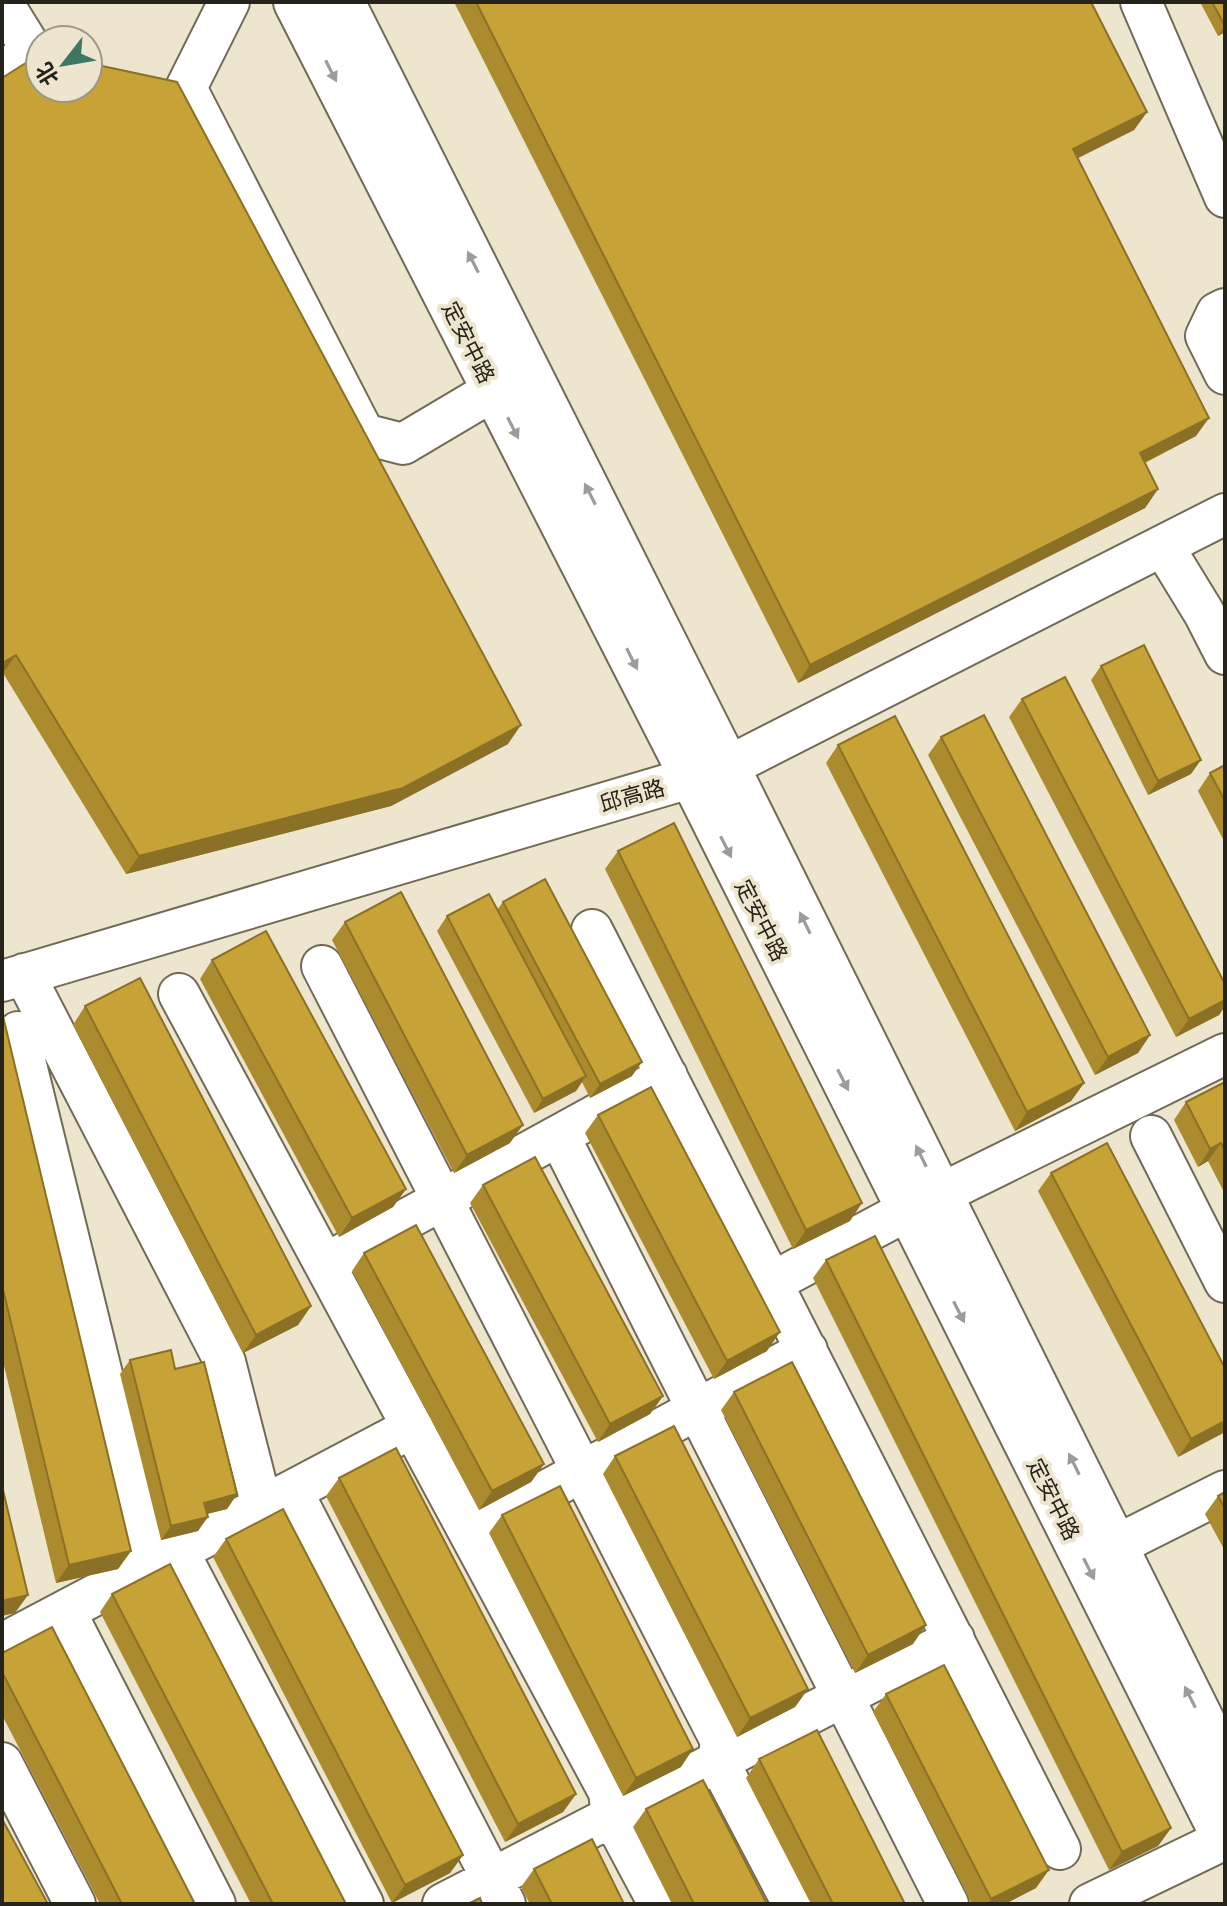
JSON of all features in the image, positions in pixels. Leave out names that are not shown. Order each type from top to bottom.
[{"type":"main road","name":"定安中路","points":[[296,2],[494,390],[709,772]]},
{"type":"main road","name":"定安中路","points":[[342,2],[709,772],[924,1202],[1225,1839]]},
{"type":"main road","name":"定安中路","points":[[924,1202],[1115,1546],[1225,1767]]},
{"type":"street","points":[[2,2],[33,52],[2,71]]},
{"type":"street","points":[[229,2],[186,88],[364,434],[403,444],[494,390]]},
{"type":"street","points":[[1141,2],[1225,197]]},
{"type":"street","points":[[1225,309],[1217,313],[1206,336],[1225,374]]},
{"type":"street","name":"邱高路","points":[[13,978],[709,772],[1225,514]]},
{"type":"street","points":[[1163,546],[1215,608],[1225,654]]},
{"type":"street","points":[[592,930],[1060,1849]]},
{"type":"street","points":[[322,966],[721,1741],[718,1761],[793,1904]]},
{"type":"street","points":[[13,978],[225,1362],[277,1499],[499,1891]]},
{"type":"street","points":[[179,994],[609,1792],[612,1816],[659,1904]]},
{"type":"street","points":[[18,1032],[163,1559],[363,1904]]},
{"type":"street","points":[[773,1282],[924,1202],[1225,1054]]},
{"type":"street","points":[[325,1264],[667,1076]]},
{"type":"street","points":[[559,1136],[948,1904]]},
{"type":"street","points":[[1151,1136],[1225,1282]]},
{"type":"street","points":[[470,1532],[807,1350]]},
{"type":"street","points":[[33,1628],[413,1427]]},
{"type":"street","points":[[1115,1546],[1225,1491]]},
{"type":"street","points":[[21,1586],[33,1628],[215,1904]]},
{"type":"street","points":[[443,1904],[499,1891],[612,1816],[954,1639]]},
{"type":"street","points":[[2,1763],[75,1904]]},
{"type":"street","points":[[1090,1904],[1225,1839]]},
{"type":"building","points":[[476,2],[1091,2],[1147,112],[1073,149],[1209,418],[1140,453],[1158,489],[810,665]]},
{"type":"building","points":[[1212,2],[1225,2],[1225,26]]},
{"type":"building","points":[[24,64],[24,104],[104,104],[104,66],[177,82],[521,725],[403,788],[139,856],[16,655],[2,663],[2,78]]},
{"type":"building","points":[[1144,645],[1201,760],[1158,781],[1101,666]]},
{"type":"building","points":[[1065,677],[1225,984],[1225,1000],[1189,1019],[1022,699]]},
{"type":"building","points":[[984,715],[1150,1035],[1108,1057],[941,737]]},
{"type":"building","points":[[895,716],[1084,1083],[1027,1112],[838,745]]},
{"type":"building","points":[[1225,765],[1225,801],[1210,773]]},
{"type":"building","points":[[674,823],[862,1203],[806,1230],[618,851]]},
{"type":"building","points":[[545,879],[642,1062],[600,1084],[503,902]]},
{"type":"building","points":[[401,892],[523,1125],[467,1155],[345,922]]},
{"type":"building","points":[[489,894],[586,1076],[543,1099],[447,916]]},
{"type":"building","points":[[266,931],[406,1189],[352,1218],[212,960]]},
{"type":"building","points":[[140,978],[311,1306],[256,1335],[85,1006]]},
{"type":"building","points":[[2,1012],[131,1551],[69,1565],[2,1285]]},
{"type":"building","points":[[1225,1082],[1225,1151],[1221,1143],[1210,1149],[1186,1102]]},
{"type":"building","points":[[651,1087],[780,1332],[727,1361],[598,1115]]},
{"type":"building","points":[[1107,1143],[1225,1368],[1225,1421],[1191,1439],[1051,1173]]},
{"type":"building","points":[[535,1157],[663,1396],[610,1424],[483,1185]]},
{"type":"building","points":[[416,1225],[544,1464],[492,1491],[364,1253]]},
{"type":"building","points":[[875,1236],[1171,1828],[1122,1852],[826,1260]]},
{"type":"building","points":[[171,1350],[175,1369],[204,1362],[237,1494],[204,1503],[208,1517],[171,1526],[130,1360]]},
{"type":"building","points":[[792,1362],[926,1625],[868,1655],[734,1392]]},
{"type":"building","points":[[674,1426],[808,1689],[750,1718],[615,1456]]},
{"type":"building","points":[[396,1448],[576,1794],[518,1824],[339,1478]]},
{"type":"building","points":[[2,1486],[28,1595],[2,1601]]},
{"type":"building","points":[[560,1486],[693,1749],[636,1778],[502,1515]]},
{"type":"building","points":[[1225,1492],[1225,1509],[1218,1496]]},
{"type":"building","points":[[283,1509],[463,1855],[405,1885],[226,1539]]},
{"type":"building","points":[[170,1564],[346,1904],[273,1904],[112,1594]]},
{"type":"building","points":[[52,1627],[195,1904],[122,1904],[2,1672],[2,1653]]},
{"type":"building","points":[[944,1665],[1049,1870],[991,1899],[886,1694]]},
{"type":"building","points":[[817,1730],[905,1904],[833,1904],[759,1759]]},
{"type":"building","points":[[703,1780],[767,1904],[694,1904],[646,1809]]},
{"type":"building","points":[[2,1819],[48,1904],[2,1904]]},
{"type":"building","points":[[592,1839],[624,1904],[552,1904],[534,1869]]},
{"type":"building","points":[[480,1898],[482,1904],[468,1904]]}]
